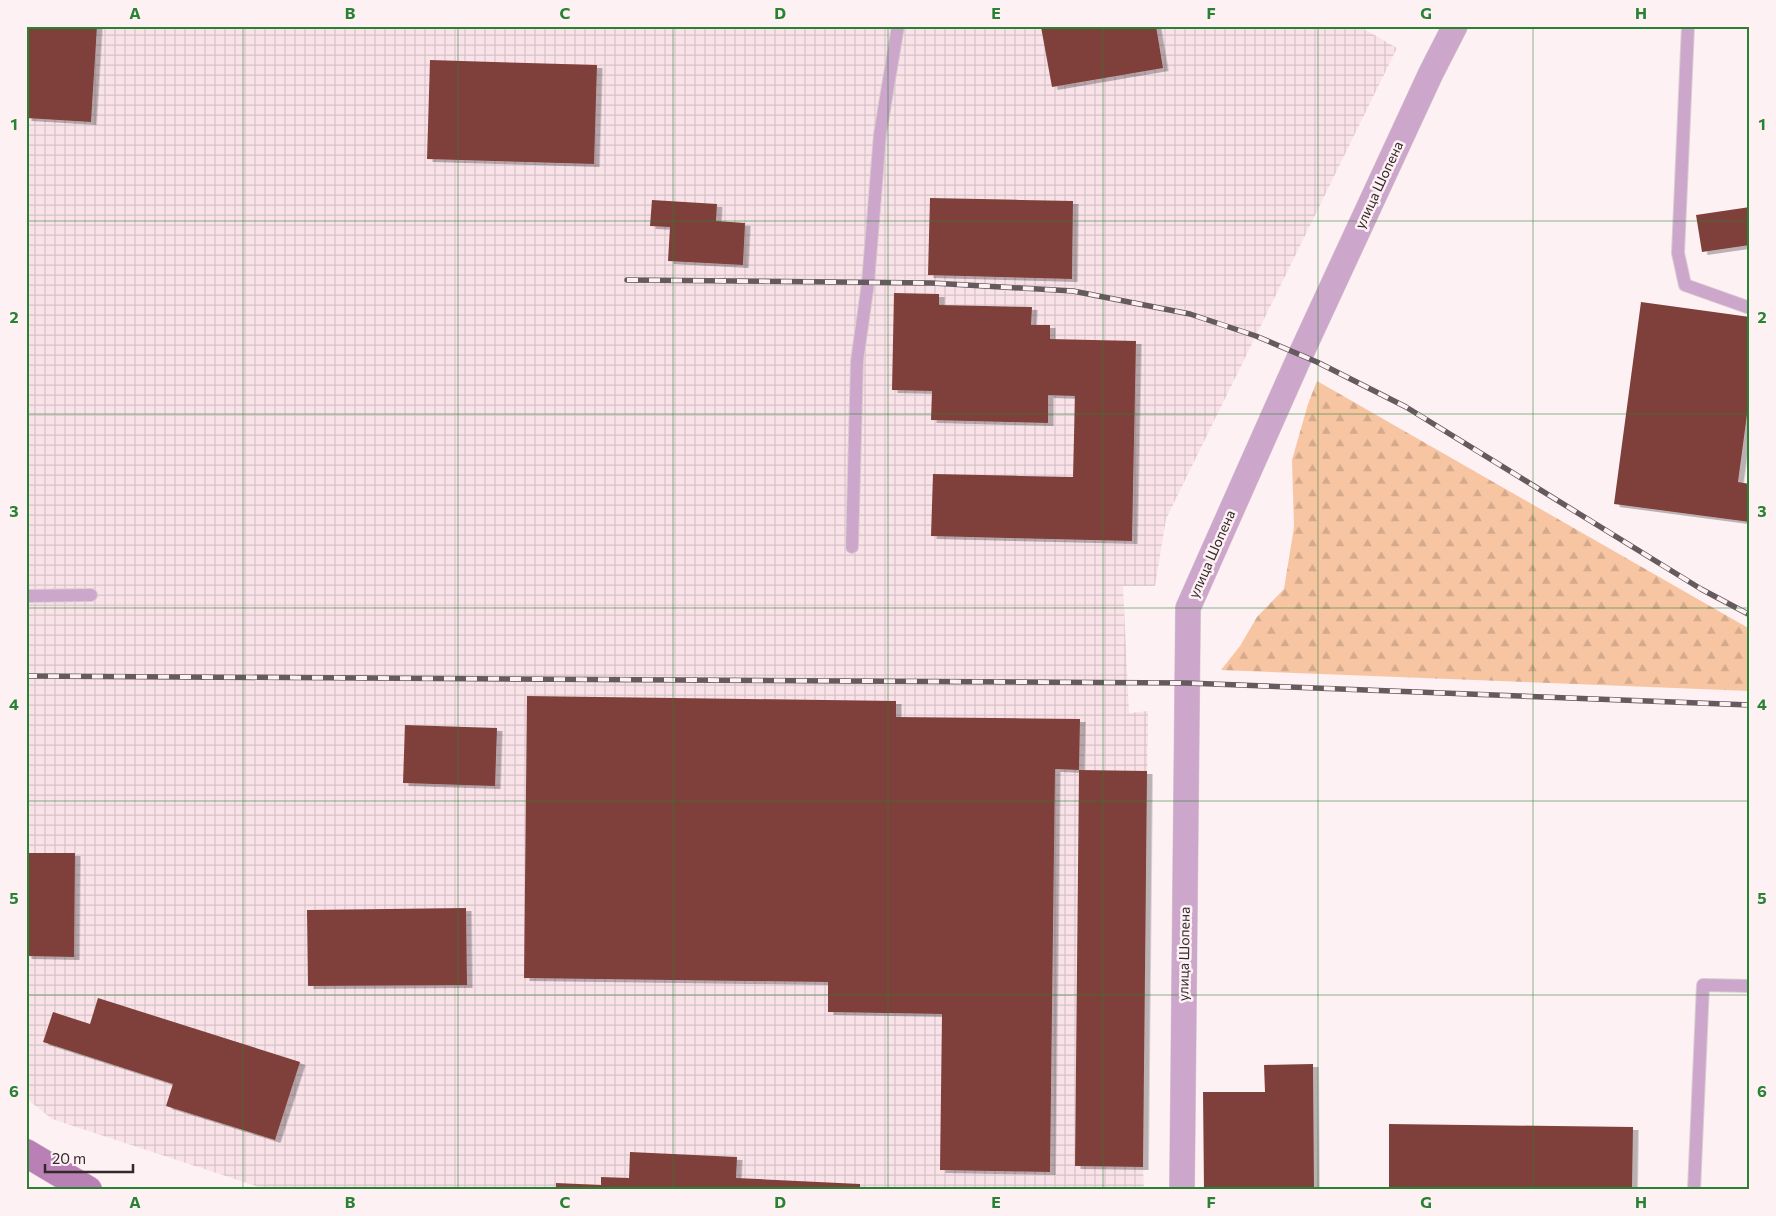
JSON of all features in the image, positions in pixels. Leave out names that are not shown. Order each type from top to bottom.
[{"type":"main road","points":[[26,1153],[88,1190]]},
{"type":"street","name":"улица Шопена","points":[[1182,1190],[1188,608],[1308,338],[1455,26]]},
{"type":"lane","points":[[852,547],[857,362],[868,283],[880,134],[898,26]]},
{"type":"lane","points":[[1688,26],[1678,253],[1684,285],[1750,308]]},
{"type":"lane","points":[[26,596],[91,595]]},
{"type":"lane","points":[[1694,1190],[1703,985],[1750,986]]},
{"type":"shaded area","points":[[26,26],[1359,26],[1397,48],[1166,519],[1155,586],[1123,586],[1129,713],[1148,711],[1144,1190],[268,1190],[52,1119],[26,1098]]},
{"type":"green space","points":[[1317,381],[1750,629],[1750,691],[1221,670],[1240,646],[1257,617],[1284,589],[1294,527],[1292,460],[1308,404]]},
{"type":"building","points":[[29,26],[97,26],[91,122],[26,118],[26,68]]},
{"type":"building","points":[[1156,26],[1163,68],[1052,87],[1041,27]]},
{"type":"building","points":[[430,60],[597,65],[594,164],[427,159]]},
{"type":"building","points":[[930,198],[1073,201],[1072,279],[928,275]]},
{"type":"building","points":[[652,200],[717,204],[716,221],[745,223],[743,265],[668,261],[670,227],[650,226]]},
{"type":"building","points":[[1750,207],[1750,245],[1702,252],[1696,215]]},
{"type":"building","points":[[894,293],[939,294],[939,305],[1032,307],[1031,325],[1050,325],[1050,339],[1136,341],[1132,541],[931,536],[933,474],[1073,477],[1075,396],[1048,395],[1048,423],[931,420],[932,391],[892,390]]},
{"type":"building","points":[[1641,302],[1750,317],[1750,392],[1738,482],[1750,484],[1750,522],[1614,504]]},
{"type":"building","points":[[527,696],[896,701],[896,717],[1080,719],[1079,770],[1055,769],[1050,1172],[940,1170],[942,1014],[828,1012],[828,982],[524,978]]},
{"type":"building","points":[[405,725],[497,728],[495,786],[403,783]]},
{"type":"building","points":[[1079,770],[1147,771],[1143,1167],[1075,1166]]},
{"type":"building","points":[[26,853],[75,853],[74,957],[26,956]]},
{"type":"building","points":[[466,908],[467,985],[308,986],[307,910]]},
{"type":"building","points":[[98,998],[300,1062],[275,1140],[166,1106],[173,1084],[43,1042],[53,1012],[90,1024]]},
{"type":"building","points":[[1313,1064],[1314,1190],[1204,1190],[1203,1092],[1265,1092],[1264,1065]]},
{"type":"building","points":[[1389,1124],[1633,1127],[1632,1190],[1389,1190]]},
{"type":"building","points":[[630,1152],[737,1157],[736,1178],[860,1184],[860,1190],[556,1190],[556,1183],[601,1185],[601,1177],[629,1178]]},
{"type":"railway","points":[[627,280],[932,283],[1073,291],[1190,314],[1256,336],[1317,362],[1406,407],[1701,589],[1750,615]]},
{"type":"railway","points":[[26,676],[1187,683],[1750,705]]}]
